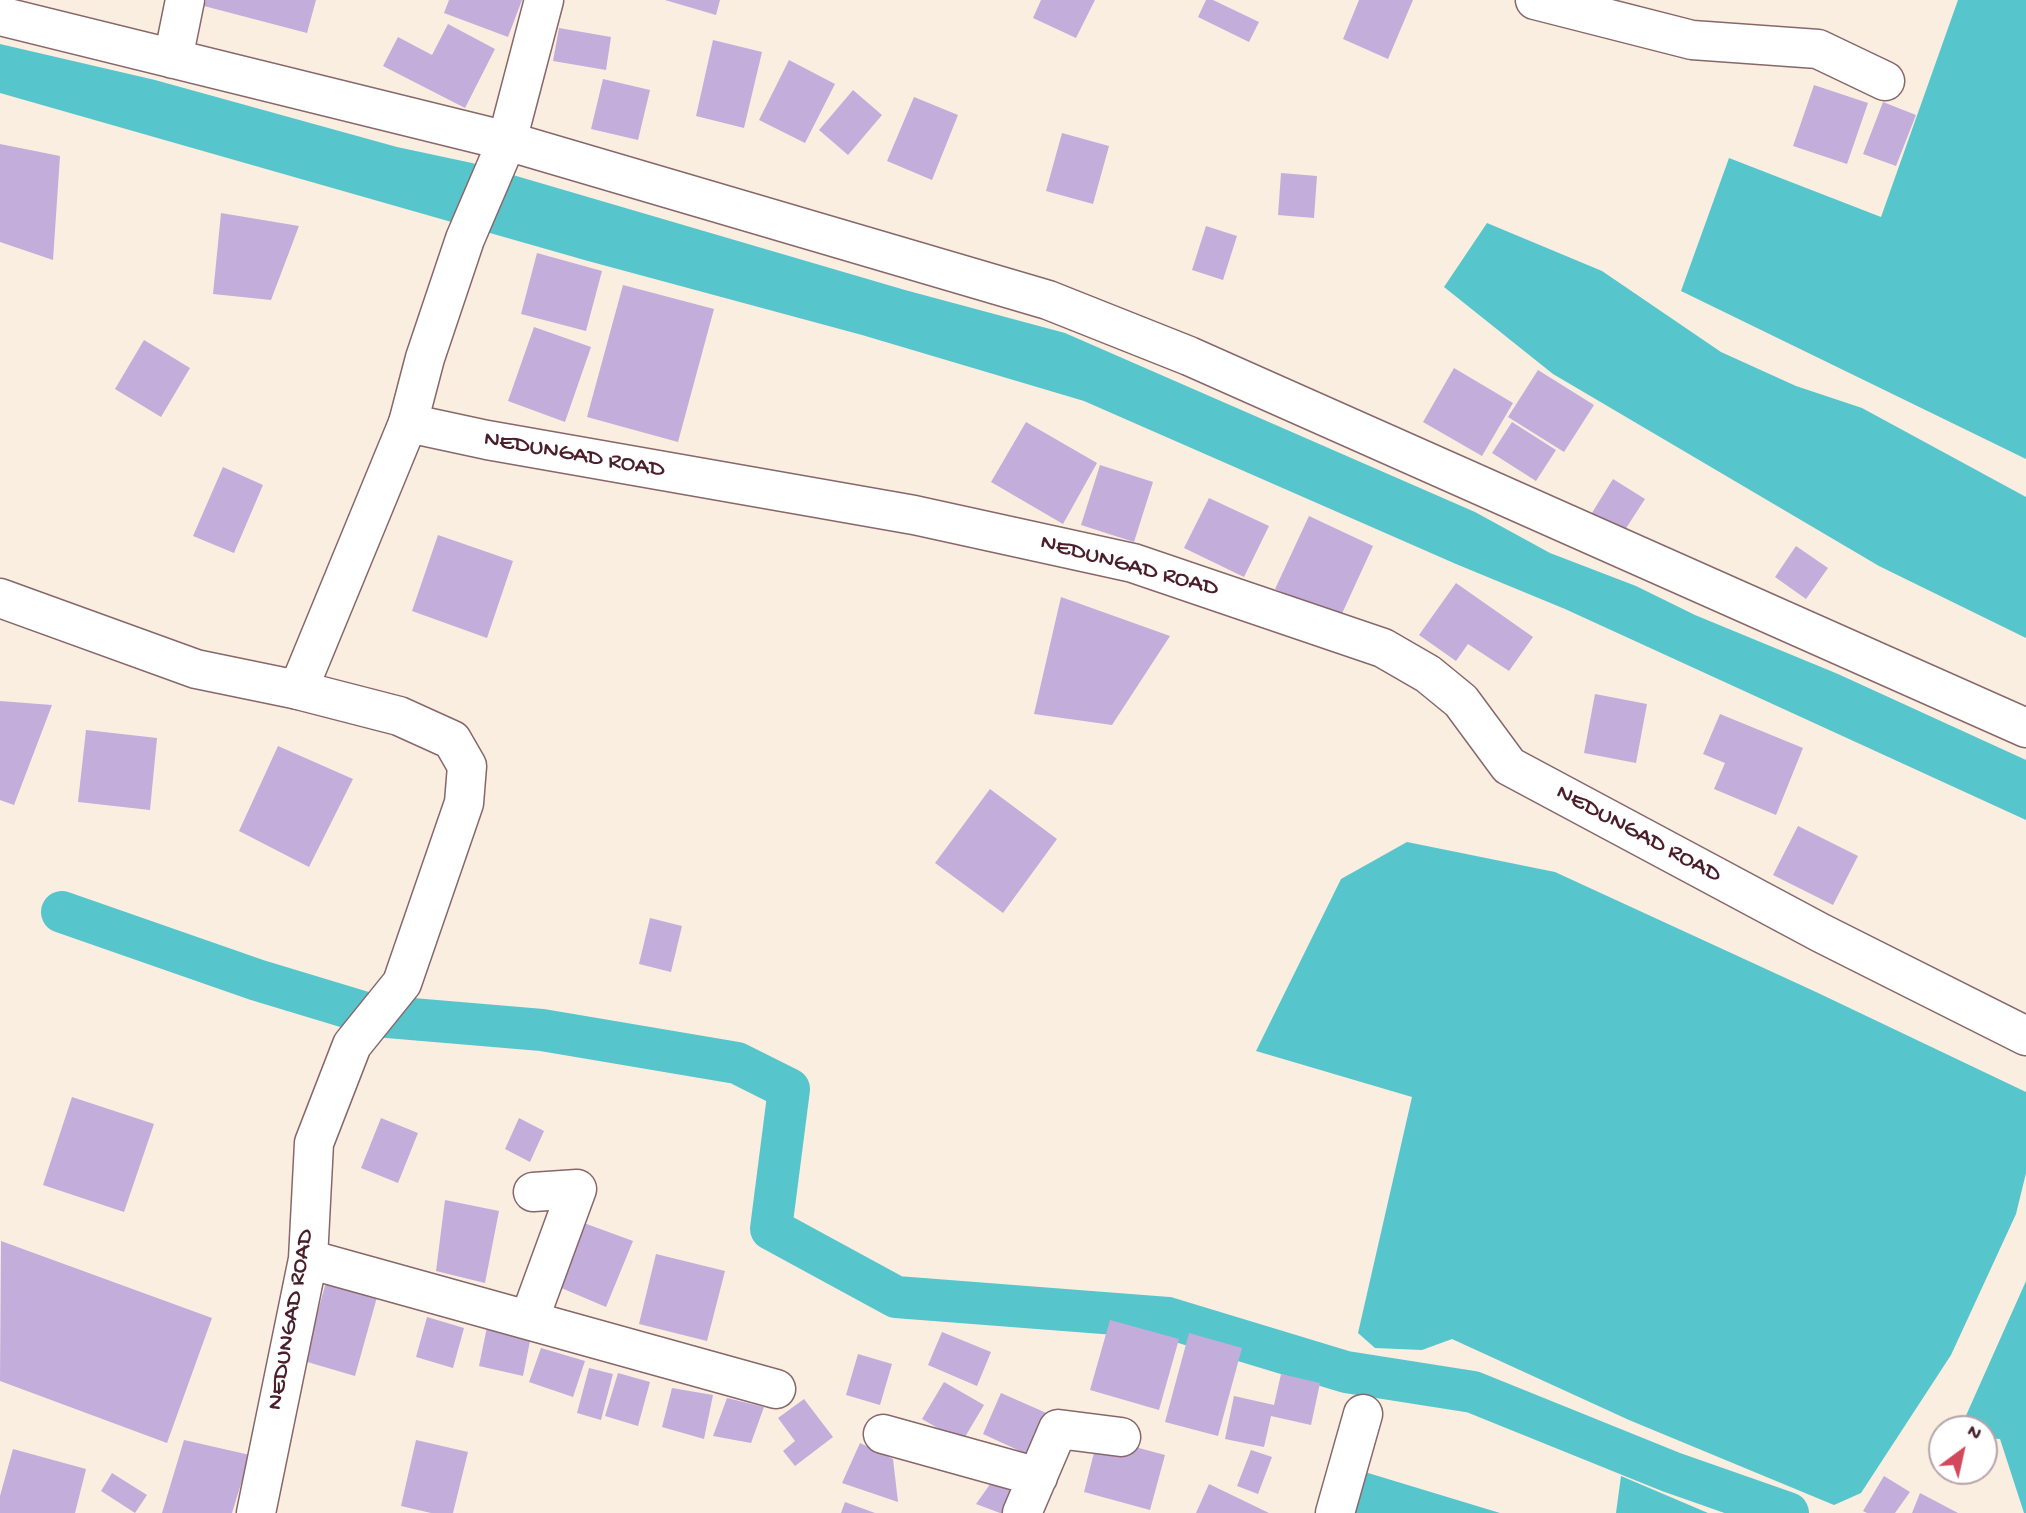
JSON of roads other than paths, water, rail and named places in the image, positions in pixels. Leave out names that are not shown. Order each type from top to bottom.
[{"type":"street","points":[[173,59],[185,0]]},
{"type":"street","points":[[298,690],[408,423],[425,358],[465,239],[507,141],[544,0]]},
{"type":"street","points":[[1535,0],[1692,40],[1818,49],[1885,81]]},
{"type":"street","points":[[0,16],[507,141],[1048,300],[1189,356],[2026,728]]},
{"type":"street","name":"NEDUNGAD ROAD","points":[[408,423],[500,443],[914,515],[1133,563],[1383,648],[1429,674],[1461,701],[1509,766],[1821,933],[2026,1036]]},
{"type":"street","name":"NEDUNGAD ROAD","points":[[0,598],[197,669],[298,690],[399,716],[452,740],[467,765],[464,803],[402,983],[352,1045],[314,1143],[308,1259],[256,1513]]},
{"type":"street","points":[[529,1320],[577,1189],[533,1192]]},
{"type":"street","points":[[308,1259],[776,1390]]},
{"type":"street","points":[[1335,1513],[1363,1414]]},
{"type":"street","points":[[1022,1513],[1058,1429],[1121,1437]]},
{"type":"street","points":[[883,1434],[1038,1477]]},
{"type":"water","points":[[1958,0],[2026,0],[2026,459],[1681,291],[1729,158],[1881,217]]},
{"type":"water","points":[[0,44],[155,80],[397,147],[472,163],[905,290],[1065,333],[1475,512],[1550,553],[1636,586],[1695,615],[1838,674],[2026,760],[2026,820],[1565,609],[1084,401],[862,335],[588,261],[0,93]]},
{"type":"water","points":[[1487,223],[1602,271],[1721,352],[1796,386],[1862,408],[2026,497],[2026,638],[1879,566],[1553,374],[1444,287]]},
{"type":"water","points":[[1407,842],[1555,872],[2026,1092],[2026,1173],[2016,1214],[1951,1355],[1861,1493],[1834,1505],[1629,1420],[1452,1339],[1422,1350],[1375,1348],[1358,1333],[1412,1097],[1256,1051],[1341,879]]},
{"type":"water","points":[[2026,1281],[2026,1513],[1998,1439],[1998,1415],[1966,1415]]},
{"type":"water","points":[[1345,1466],[1500,1513],[1334,1513]]},
{"type":"water","points":[[1621,1476],[1708,1513],[1616,1513]]},
{"type":"waterway","points":[[62,912],[257,980],[376,1016],[542,1030],[737,1063],[789,1089],[771,1229],[896,1297],[1168,1318],[1346,1372],[1473,1392],[1671,1472],[1788,1513]]}]
